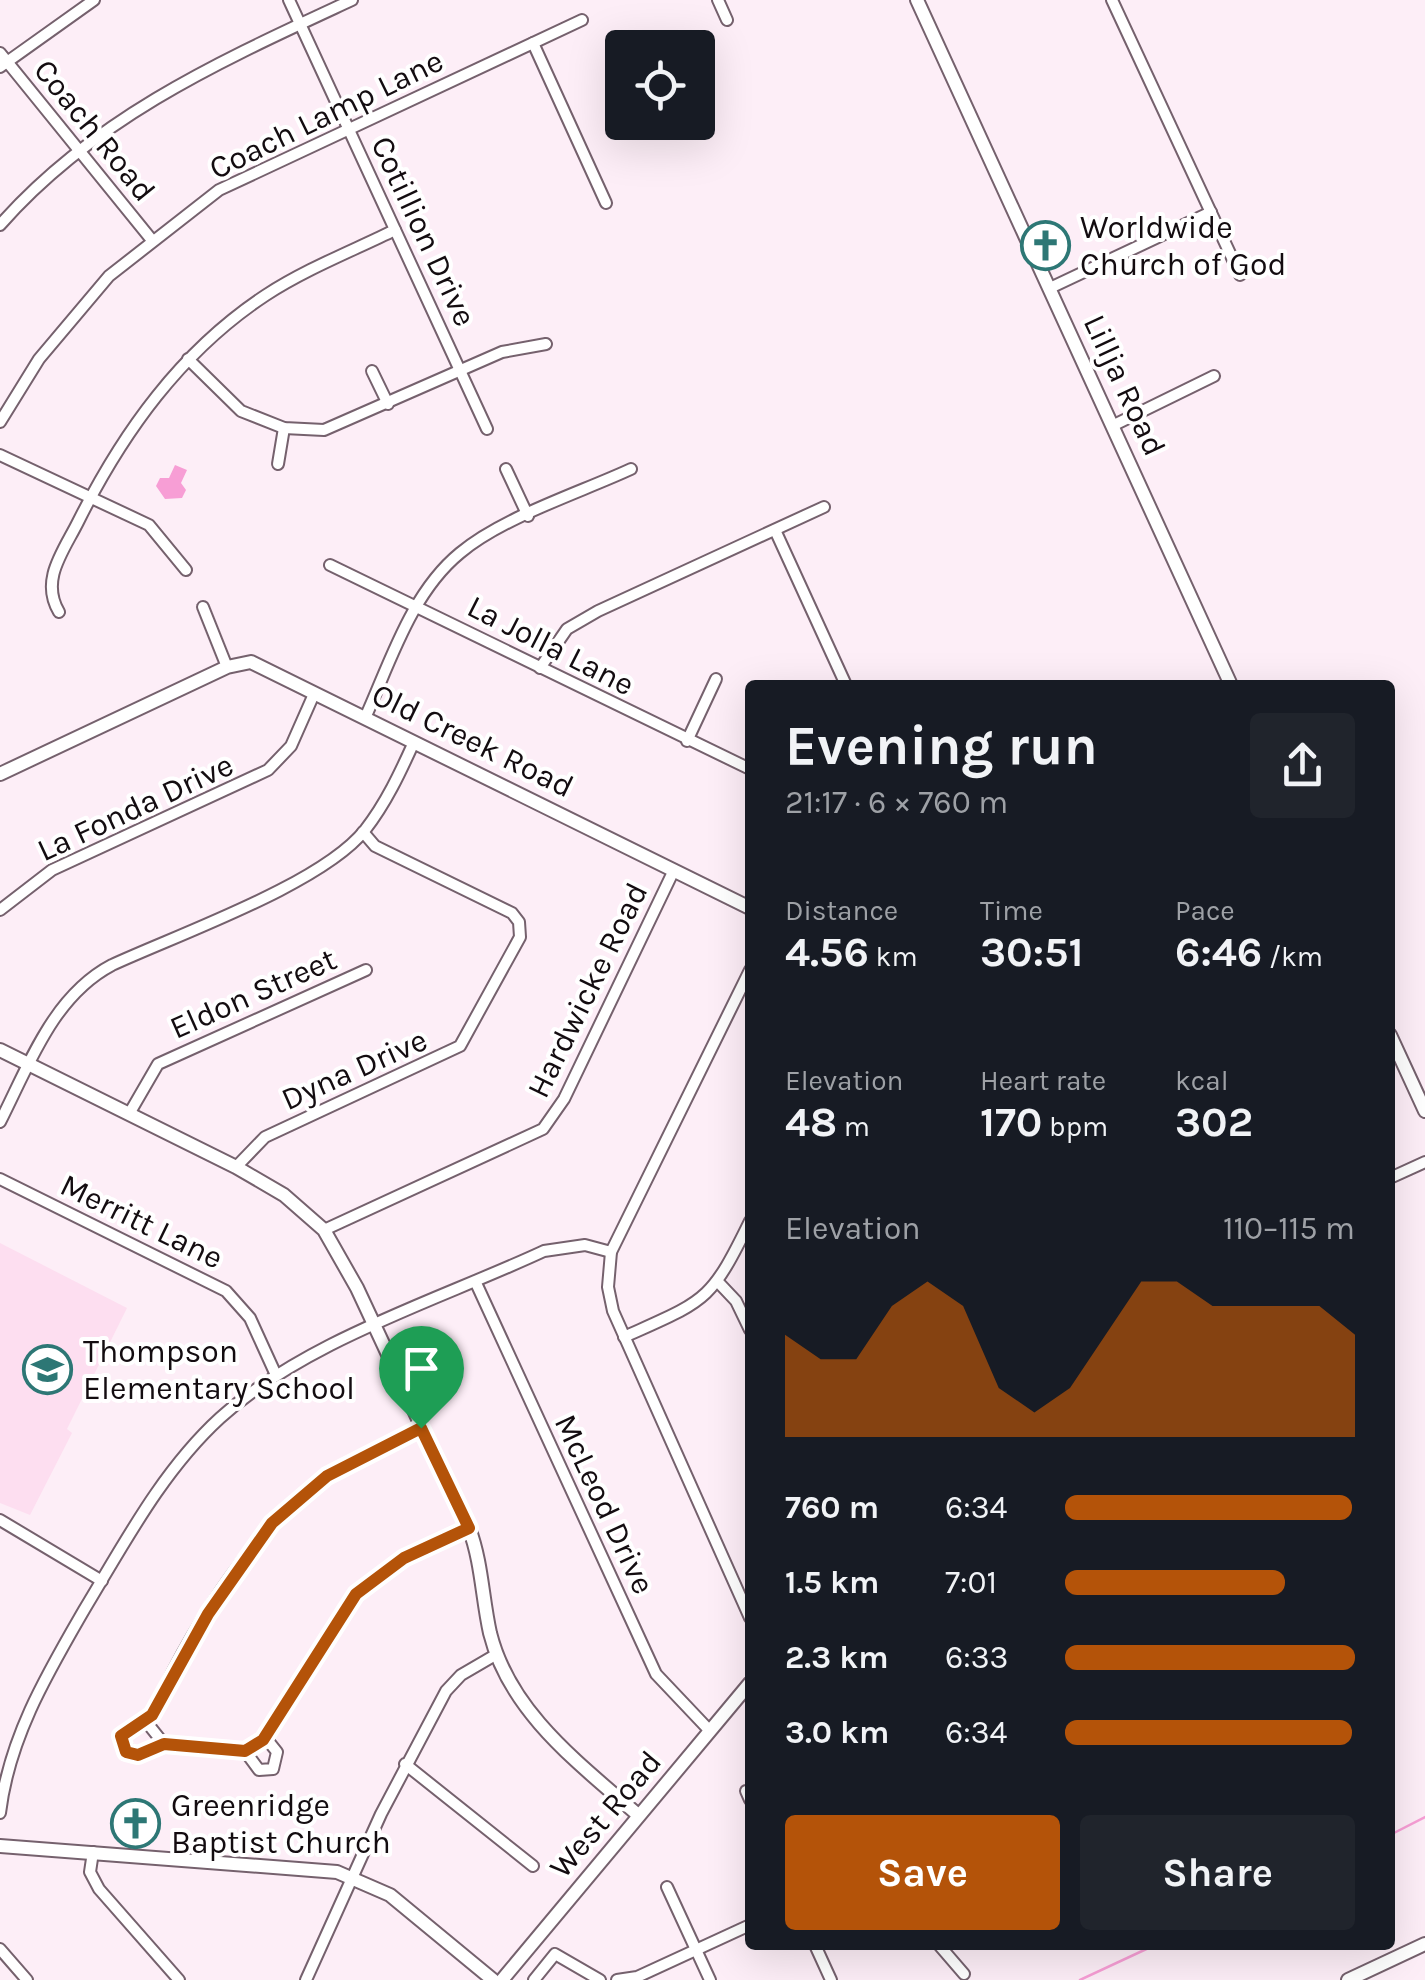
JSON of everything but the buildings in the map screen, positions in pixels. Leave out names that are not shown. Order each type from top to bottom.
[{"type":"street","points":[[2,60],[94,0]]},
{"type":"street","name":"Cotillion Drive","points":[[289,0],[487,428]]},
{"type":"street","points":[[0,225],[76,150],[175,84],[352,0]]},
{"type":"street","points":[[718,0],[727,20]]},
{"type":"street","name":"Lillja Road","points":[[917,0],[1230,680]]},
{"type":"street","points":[[1112,0],[1240,275]]},
{"type":"street","name":"Coach Lamp Lane","points":[[0,422],[72,315],[151,238],[219,190],[272,161],[582,20]]},
{"type":"street","points":[[533,43],[606,202]]},
{"type":"street","name":"Coach Road","points":[[2,60],[151,238]]},
{"type":"street","points":[[1050,288],[1211,212]]},
{"type":"street","points":[[59,612],[51,599],[50,580],[90,498],[140,416],[188,359],[265,296],[396,230]]},
{"type":"street","points":[[188,359],[240,411],[284,428],[324,430],[502,352],[546,344]]},
{"type":"street","points":[[372,371],[388,404]]},
{"type":"street","points":[[1114,426],[1214,376]]},
{"type":"street","points":[[278,464],[284,428]]},
{"type":"street","points":[[0,455],[149,524],[186,570]]},
{"type":"street","points":[[506,469],[528,516]]},
{"type":"street","points":[[365,718],[418,605],[459,554],[528,516],[632,469]]},
{"type":"street","points":[[540,668],[566,629],[824,507]]},
{"type":"street","points":[[774,530],[844,680]]},
{"type":"street","name":"La Jolla Lane","points":[[330,566],[418,605],[745,767]]},
{"type":"street","points":[[0,774],[227,666],[203,607]]},
{"type":"street","name":"Old Creek Road","points":[[227,666],[251,662],[745,906]]},
{"type":"street","points":[[687,741],[716,679]]},
{"type":"street","name":"La Fonda Drive","points":[[0,910],[52,870],[268,770],[291,746],[314,694]]},
{"type":"street","points":[[0,1122],[66,1002],[97,973],[313,873],[363,832],[391,791],[414,742]]},
{"type":"street","name":"Dyna Drive","points":[[236,1167],[265,1136],[460,1046],[520,937],[520,922],[512,913],[375,846],[363,832]]},
{"type":"street","name":"Hardwicke Road","points":[[324,1230],[543,1129],[564,1099],[674,870]]},
{"type":"street","name":"Eldon Street","points":[[129,1114],[158,1064],[366,970]]},
{"type":"street","points":[[745,980],[612,1252],[608,1287],[624,1337],[745,1607]]},
{"type":"street","points":[[1395,1046],[1425,1110]]},
{"type":"street","points":[[0,1050],[236,1167],[284,1195],[324,1230],[469,1528],[483,1566],[497,1654],[538,1723],[638,1816]]},
{"type":"street","points":[[1395,1176],[1425,1162]]},
{"type":"street","name":"Merritt Lane","points":[[0,1178],[226,1291],[250,1318],[276,1375]]},
{"type":"street","points":[[624,1337],[690,1307],[719,1283],[745,1231]]},
{"type":"street","points":[[0,1812],[7,1772],[42,1680],[174,1469],[219,1419],[276,1375],[555,1248],[585,1245],[612,1252]]},
{"type":"street","name":"McLeod Drive","points":[[476,1283],[656,1674],[710,1730]]},
{"type":"street","points":[[719,1283],[730,1291],[745,1320]]},
{"type":"street","points":[[164,1744],[148,1724],[160,1698],[208,1614],[272,1523],[327,1476],[421,1428]]},
{"type":"street","points":[[0,1536],[3,1522],[102,1580]]},
{"type":"street","points":[[152,1715],[121,1736],[122,1745],[138,1755],[164,1744],[245,1751],[265,1737],[356,1594],[404,1558],[469,1528]]},
{"type":"street","points":[[311,1978],[352,1877],[446,1691],[461,1675],[497,1654]]},
{"type":"street","name":"West Road","points":[[502,1980],[745,1689]]},
{"type":"street","points":[[245,1751],[259,1770],[273,1768],[277,1752],[265,1737]]},
{"type":"street","points":[[406,1764],[533,1866]]},
{"type":"street","points":[[0,1846],[352,1877],[390,1896],[493,1980]]},
{"type":"street","points":[[93,1852],[90,1872],[99,1889],[179,1980]]},
{"type":"street","points":[[668,1887],[710,1980]]},
{"type":"street","points":[[617,1980],[637,1977],[745,1927]]},
{"type":"street","points":[[1348,1980],[1425,1944]]},
{"type":"street","points":[[0,1950],[27,1980]]},
{"type":"street","points":[[817,1950],[831,1980]]},
{"type":"street","points":[[942,1950],[964,1974]]},
{"type":"street","points":[[534,1980],[555,1954],[600,1980]]},
{"type":"shaded area","points":[[175,465],[187,470],[181,483],[186,490],[182,498],[165,499],[156,486],[160,478],[169,478]]},
{"type":"shaded area","name":"Thompson Elementary School","points":[[0,1243],[127,1308],[67,1429],[72,1433],[30,1515],[0,1503]]},
{"type":"waterway","points":[[1395,1832],[1425,1817]]},
{"type":"waterway","points":[[1080,1980],[1144,1950]]},
{"type":"place","name":"Worldwide Church of God","points":[[1045,245]]},
{"type":"place","name":"Thompson Elementary School","points":[[48,1369]]},
{"type":"place","name":"Greenridge Baptist Church","points":[[136,1823]]},
{"type":"route","points":[[421,1428],[469,1528],[404,1558],[356,1594],[263,1740],[245,1751],[164,1744],[138,1755],[126,1752],[121,1736],[152,1715],[208,1614],[272,1523],[327,1476],[421,1428]]}]
